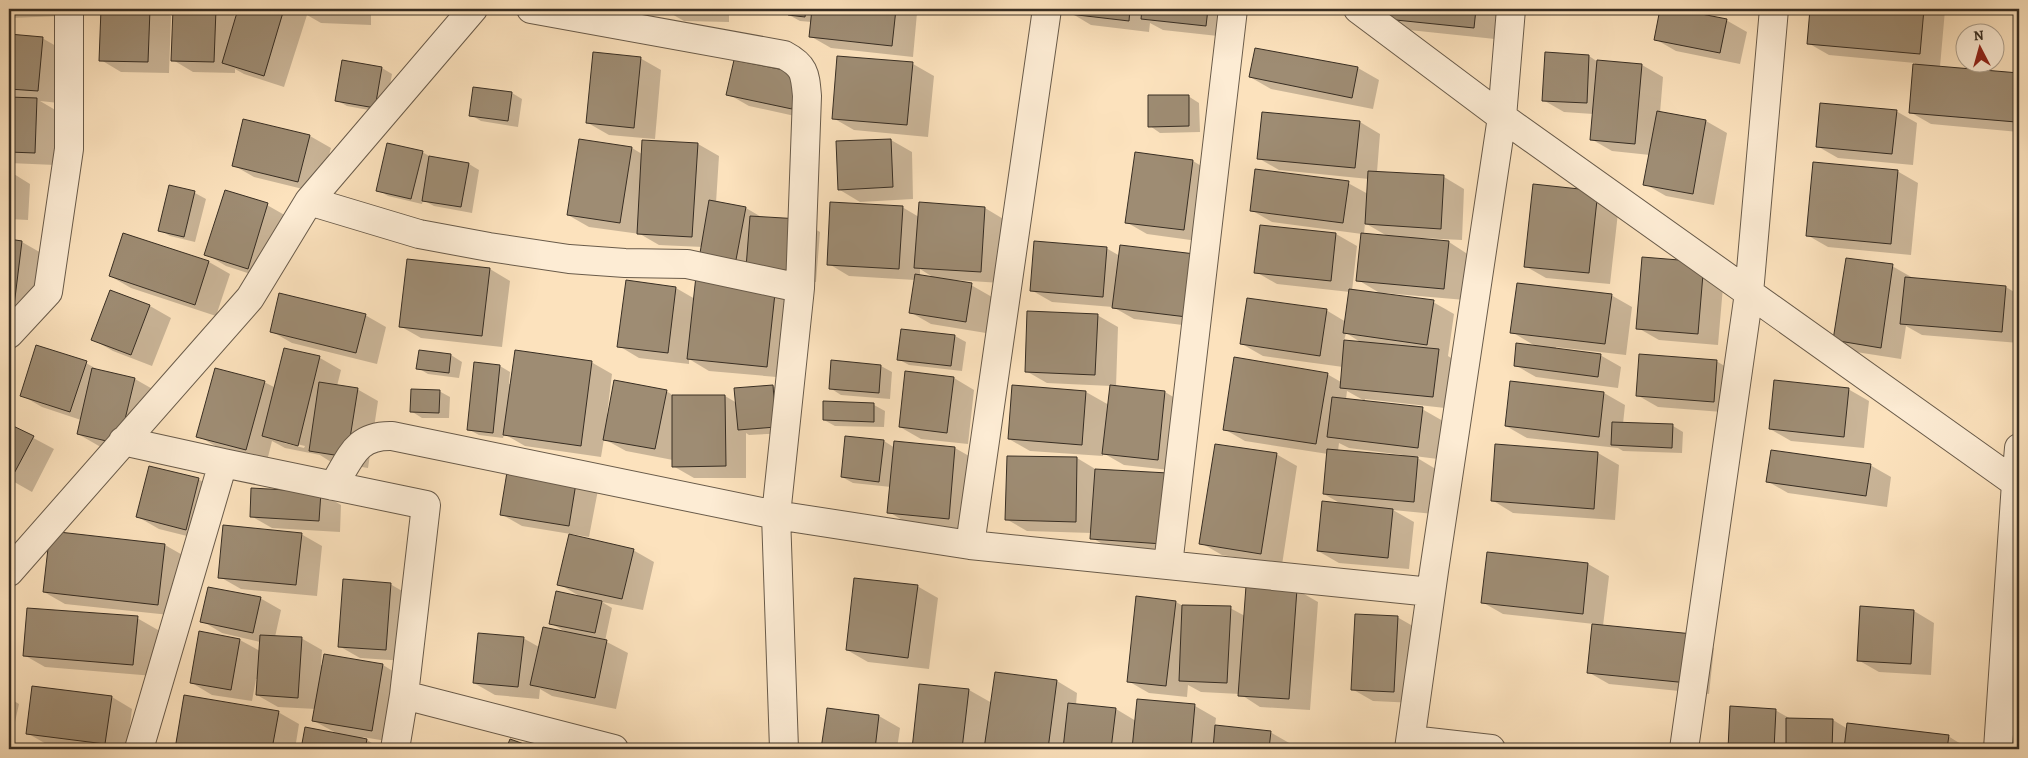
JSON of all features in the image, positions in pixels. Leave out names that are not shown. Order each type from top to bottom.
[{"type":"street","points":[[9,334],[48,292],[69,149],[69,9]]},
{"type":"street","points":[[9,572],[250,298],[309,201],[473,9]]},
{"type":"street","points":[[531,9],[784,55],[797,62],[805,74],[807,96],[800,288],[776,514],[784,749]]},
{"type":"street","points":[[970,545],[1047,9]]},
{"type":"street","points":[[1168,565],[1233,9]]},
{"type":"street","points":[[1358,9],[1502,117],[2016,483]]},
{"type":"street","points":[[1491,749],[1410,745],[1502,117],[1511,9]]},
{"type":"street","points":[[1684,749],[1749,293],[1774,9]]},
{"type":"street","points":[[309,201],[418,234],[488,247],[569,258],[625,263],[688,264],[800,288]]},
{"type":"street","points":[[333,486],[355,450],[364,441],[378,436],[392,436],[776,514],[970,545],[1431,592]]},
{"type":"street","points":[[123,441],[426,505],[404,695],[395,749]]},
{"type":"street","points":[[1998,749],[2014,598],[2016,483],[2019,448]]},
{"type":"street","points":[[139,749],[223,463]]},
{"type":"street","points":[[404,695],[614,749]]},
{"type":"building","points":[[101,9],[150,9],[148,62],[99,61]]},
{"type":"building","points":[[173,9],[216,9],[214,62],[171,61]]},
{"type":"building","points":[[238,9],[284,9],[264,76],[222,63]]},
{"type":"building","points":[[299,9],[351,9],[350,14],[299,12]]},
{"type":"building","points":[[662,9],[709,9],[708,11]]},
{"type":"building","points":[[788,9],[806,9],[805,17],[788,15]]},
{"type":"building","points":[[812,9],[896,9],[892,46],[809,37]]},
{"type":"building","points":[[1070,9],[1130,9],[1129,21],[1069,14]]},
{"type":"building","points":[[1142,9],[1208,9],[1206,26],[1141,19]]},
{"type":"building","points":[[1387,9],[1476,9],[1474,28],[1386,19]]},
{"type":"building","points":[[1660,9],[1676,9],[1727,19],[1720,53],[1654,40]]},
{"type":"building","points":[[1810,9],[1924,9],[1920,54],[1807,44]]},
{"type":"building","points":[[9,34],[43,37],[38,91],[9,89]]},
{"type":"building","points":[[1255,48],[1358,67],[1352,98],[1249,77]]},
{"type":"building","points":[[593,52],[641,57],[634,128],[586,123]]},
{"type":"building","points":[[1545,52],[1589,55],[1587,103],[1542,101]]},
{"type":"building","points":[[837,56],[913,62],[907,125],[832,119]]},
{"type":"building","points":[[342,60],[382,67],[375,108],[335,101]]},
{"type":"building","points":[[734,60],[799,73],[792,109],[726,95]]},
{"type":"building","points":[[1597,60],[1642,64],[1635,144],[1590,140]]},
{"type":"building","points":[[1913,64],[1956,68],[1956,72],[2019,73],[2016,122],[1909,113]]},
{"type":"building","points":[[473,87],[512,92],[508,121],[469,116]]},
{"type":"building","points":[[1148,95],[1189,95],[1189,126],[1148,127]]},
{"type":"building","points":[[9,97],[37,98],[35,153],[9,152]]},
{"type":"building","points":[[1820,103],[1897,110],[1892,154],[1816,147]]},
{"type":"building","points":[[1657,111],[1706,120],[1693,194],[1643,185]]},
{"type":"building","points":[[1262,112],[1360,121],[1355,168],[1257,159]]},
{"type":"building","points":[[243,119],[310,135],[298,182],[232,166]]},
{"type":"building","points":[[579,139],[632,147],[620,223],[567,215]]},
{"type":"building","points":[[891,139],[893,187],[838,190],[836,141]]},
{"type":"building","points":[[642,140],[698,143],[692,237],[637,234]]},
{"type":"building","points":[[387,143],[423,151],[411,199],[376,191]]},
{"type":"building","points":[[1135,152],[1193,160],[1184,230],[1125,223]]},
{"type":"building","points":[[429,156],[469,163],[461,207],[422,201]]},
{"type":"building","points":[[1813,162],[1898,170],[1891,244],[1806,236]]},
{"type":"building","points":[[1255,169],[1349,181],[1343,223],[1250,211]]},
{"type":"building","points":[[1368,171],[1444,175],[1441,229],[1365,224]]},
{"type":"building","points":[[1533,184],[1598,191],[1589,273],[1524,267]]},
{"type":"building","points":[[169,185],[195,191],[184,237],[158,231]]},
{"type":"building","points":[[225,190],[268,203],[248,269],[204,255]]},
{"type":"building","points":[[709,200],[746,207],[735,265],[699,259]]},
{"type":"building","points":[[830,202],[903,206],[899,269],[827,265]]},
{"type":"building","points":[[919,202],[985,207],[981,272],[914,268]]},
{"type":"building","points":[[750,216],[800,219],[796,271],[746,268]]},
{"type":"building","points":[[1260,225],[1336,233],[1331,281],[1254,273]]},
{"type":"building","points":[[123,233],[209,261],[195,305],[109,276]]},
{"type":"building","points":[[1361,233],[1449,241],[1444,289],[1356,281]]},
{"type":"building","points":[[9,239],[22,241],[14,306],[9,305]]},
{"type":"building","points":[[1034,241],[1107,247],[1103,297],[1030,291]]},
{"type":"building","points":[[1120,245],[1195,254],[1187,317],[1112,308]]},
{"type":"building","points":[[1642,257],[1704,262],[1698,334],[1636,329]]},
{"type":"building","points":[[1846,258],[1893,264],[1881,348],[1833,340]]},
{"type":"building","points":[[407,259],[490,268],[482,336],[399,327]]},
{"type":"building","points":[[915,274],[972,283],[966,322],[909,313]]},
{"type":"building","points":[[696,276],[776,284],[767,367],[687,359]]},
{"type":"building","points":[[1905,277],[2006,286],[2002,332],[1900,324]]},
{"type":"building","points":[[626,280],[676,287],[668,353],[617,347]]},
{"type":"building","points":[[1517,283],[1612,294],[1605,344],[1510,333]]},
{"type":"building","points":[[1349,289],[1434,300],[1427,345],[1343,333]]},
{"type":"building","points":[[110,290],[150,305],[131,355],[91,340]]},
{"type":"building","points":[[279,293],[366,314],[356,353],[270,332]]},
{"type":"building","points":[[1247,298],[1327,309],[1320,356],[1240,344]]},
{"type":"building","points":[[1027,311],[1098,314],[1095,375],[1025,372]]},
{"type":"building","points":[[901,329],[955,335],[951,366],[897,360]]},
{"type":"building","points":[[1344,340],[1439,349],[1433,397],[1340,388]]},
{"type":"building","points":[[1516,343],[1601,354],[1598,377],[1514,366]]},
{"type":"building","points":[[36,345],[87,361],[70,412],[20,396]]},
{"type":"building","points":[[284,348],[320,356],[298,446],[262,436]]},
{"type":"building","points":[[419,350],[451,354],[449,373],[416,369]]},
{"type":"building","points":[[515,350],[592,361],[581,446],[503,435]]},
{"type":"building","points":[[1639,354],[1717,360],[1714,402],[1636,396]]},
{"type":"building","points":[[1234,357],[1328,373],[1316,444],[1223,430]]},
{"type":"building","points":[[831,360],[881,365],[879,393],[829,389]]},
{"type":"building","points":[[474,362],[500,365],[493,433],[467,430]]},
{"type":"building","points":[[92,368],[135,378],[119,444],[77,434]]},
{"type":"building","points":[[215,368],[265,381],[246,450],[196,437]]},
{"type":"building","points":[[905,371],[954,377],[947,433],[899,427]]},
{"type":"building","points":[[614,380],[667,390],[655,449],[603,440]]},
{"type":"building","points":[[1774,380],[1849,388],[1844,437],[1769,429]]},
{"type":"building","points":[[1510,381],[1604,392],[1599,437],[1505,426]]},
{"type":"building","points":[[319,382],[358,388],[347,457],[309,451]]},
{"type":"building","points":[[773,385],[776,427],[738,430],[734,388]]},
{"type":"building","points":[[1012,385],[1086,391],[1082,445],[1008,439]]},
{"type":"building","points":[[1110,385],[1165,391],[1158,460],[1102,454]]},
{"type":"building","points":[[411,389],[440,390],[439,413],[410,412]]},
{"type":"building","points":[[672,395],[725,395],[726,466],[672,467]]},
{"type":"building","points":[[1332,397],[1423,407],[1418,448],[1327,437]]},
{"type":"building","points":[[823,401],[874,403],[874,422],[823,420]]},
{"type":"building","points":[[1612,422],[1673,424],[1672,448],[1611,445]]},
{"type":"building","points":[[9,424],[34,436],[10,481],[9,480]]},
{"type":"building","points":[[845,436],[884,440],[879,482],[841,477]]},
{"type":"building","points":[[894,441],[955,447],[949,519],[887,513]]},
{"type":"building","points":[[1215,444],[1277,453],[1261,554],[1199,544]]},
{"type":"building","points":[[1495,444],[1598,452],[1594,509],[1491,501]]},
{"type":"building","points":[[1327,449],[1418,457],[1414,502],[1323,494]]},
{"type":"building","points":[[1771,450],[1871,464],[1866,496],[1766,482]]},
{"type":"building","points":[[1007,456],[1077,457],[1076,522],[1005,520]]},
{"type":"building","points":[[149,466],[199,478],[186,530],[136,517]]},
{"type":"building","points":[[508,466],[577,477],[569,526],[500,515]]},
{"type":"building","points":[[1095,469],[1168,473],[1163,544],[1090,539]]},
{"type":"building","points":[[251,488],[321,492],[319,521],[250,517]]},
{"type":"building","points":[[1322,501],[1393,509],[1388,558],[1317,551]]},
{"type":"building","points":[[223,525],[302,533],[296,585],[218,578]]},
{"type":"building","points":[[50,531],[165,544],[158,605],[43,592]]},
{"type":"building","points":[[569,534],[634,549],[622,599],[557,585]]},
{"type":"building","points":[[1487,552],[1588,563],[1583,614],[1481,603]]},
{"type":"building","points":[[854,578],[918,585],[908,658],[846,650]]},
{"type":"building","points":[[343,579],[391,583],[386,650],[338,647]]},
{"type":"building","points":[[1246,586],[1297,589],[1289,699],[1238,696]]},
{"type":"building","points":[[208,587],[261,597],[253,633],[200,622]]},
{"type":"building","points":[[556,591],[602,601],[595,633],[549,624]]},
{"type":"building","points":[[1136,596],[1176,601],[1166,686],[1127,682]]},
{"type":"building","points":[[1182,605],[1231,606],[1227,683],[1179,681]]},
{"type":"building","points":[[1860,606],[1914,610],[1911,664],[1857,661]]},
{"type":"building","points":[[27,608],[138,616],[133,665],[23,656]]},
{"type":"building","points":[[1355,614],[1398,616],[1394,692],[1351,690]]},
{"type":"building","points":[[1592,624],[1693,634],[1688,683],[1587,673]]},
{"type":"building","points":[[543,627],[607,640],[595,698],[530,685]]},
{"type":"building","points":[[2019,628],[2019,699],[2007,698]]},
{"type":"building","points":[[199,631],[240,639],[231,690],[190,683]]},
{"type":"building","points":[[478,633],[524,637],[518,687],[473,683]]},
{"type":"building","points":[[260,635],[302,637],[298,698],[256,695]]},
{"type":"building","points":[[324,654],[383,664],[372,731],[312,721]]},
{"type":"building","points":[[995,672],[1057,680],[1048,749],[984,749]]},
{"type":"building","points":[[919,684],[969,689],[962,749],[912,749]]},
{"type":"building","points":[[32,686],[112,696],[105,744],[26,734]]},
{"type":"building","points":[[184,695],[279,711],[272,749],[175,749]]},
{"type":"building","points":[[1137,699],[1195,704],[1191,749],[1132,749]]},
{"type":"building","points":[[1068,703],[1116,708],[1111,749],[1063,749]]},
{"type":"building","points":[[1730,706],[1776,709],[1774,749],[1728,749]]},
{"type":"building","points":[[827,708],[879,715],[875,749],[821,749]]},
{"type":"building","points":[[1786,718],[1833,719],[1832,749],[1786,749]]},
{"type":"building","points":[[1847,723],[1949,735],[1947,749],[1844,749]]},
{"type":"building","points":[[1215,725],[1271,731],[1269,749],[1213,749]]},
{"type":"building","points":[[305,727],[367,739],[365,749],[301,749]]},
{"type":"building","points":[[510,739],[538,749],[506,749]]}]
